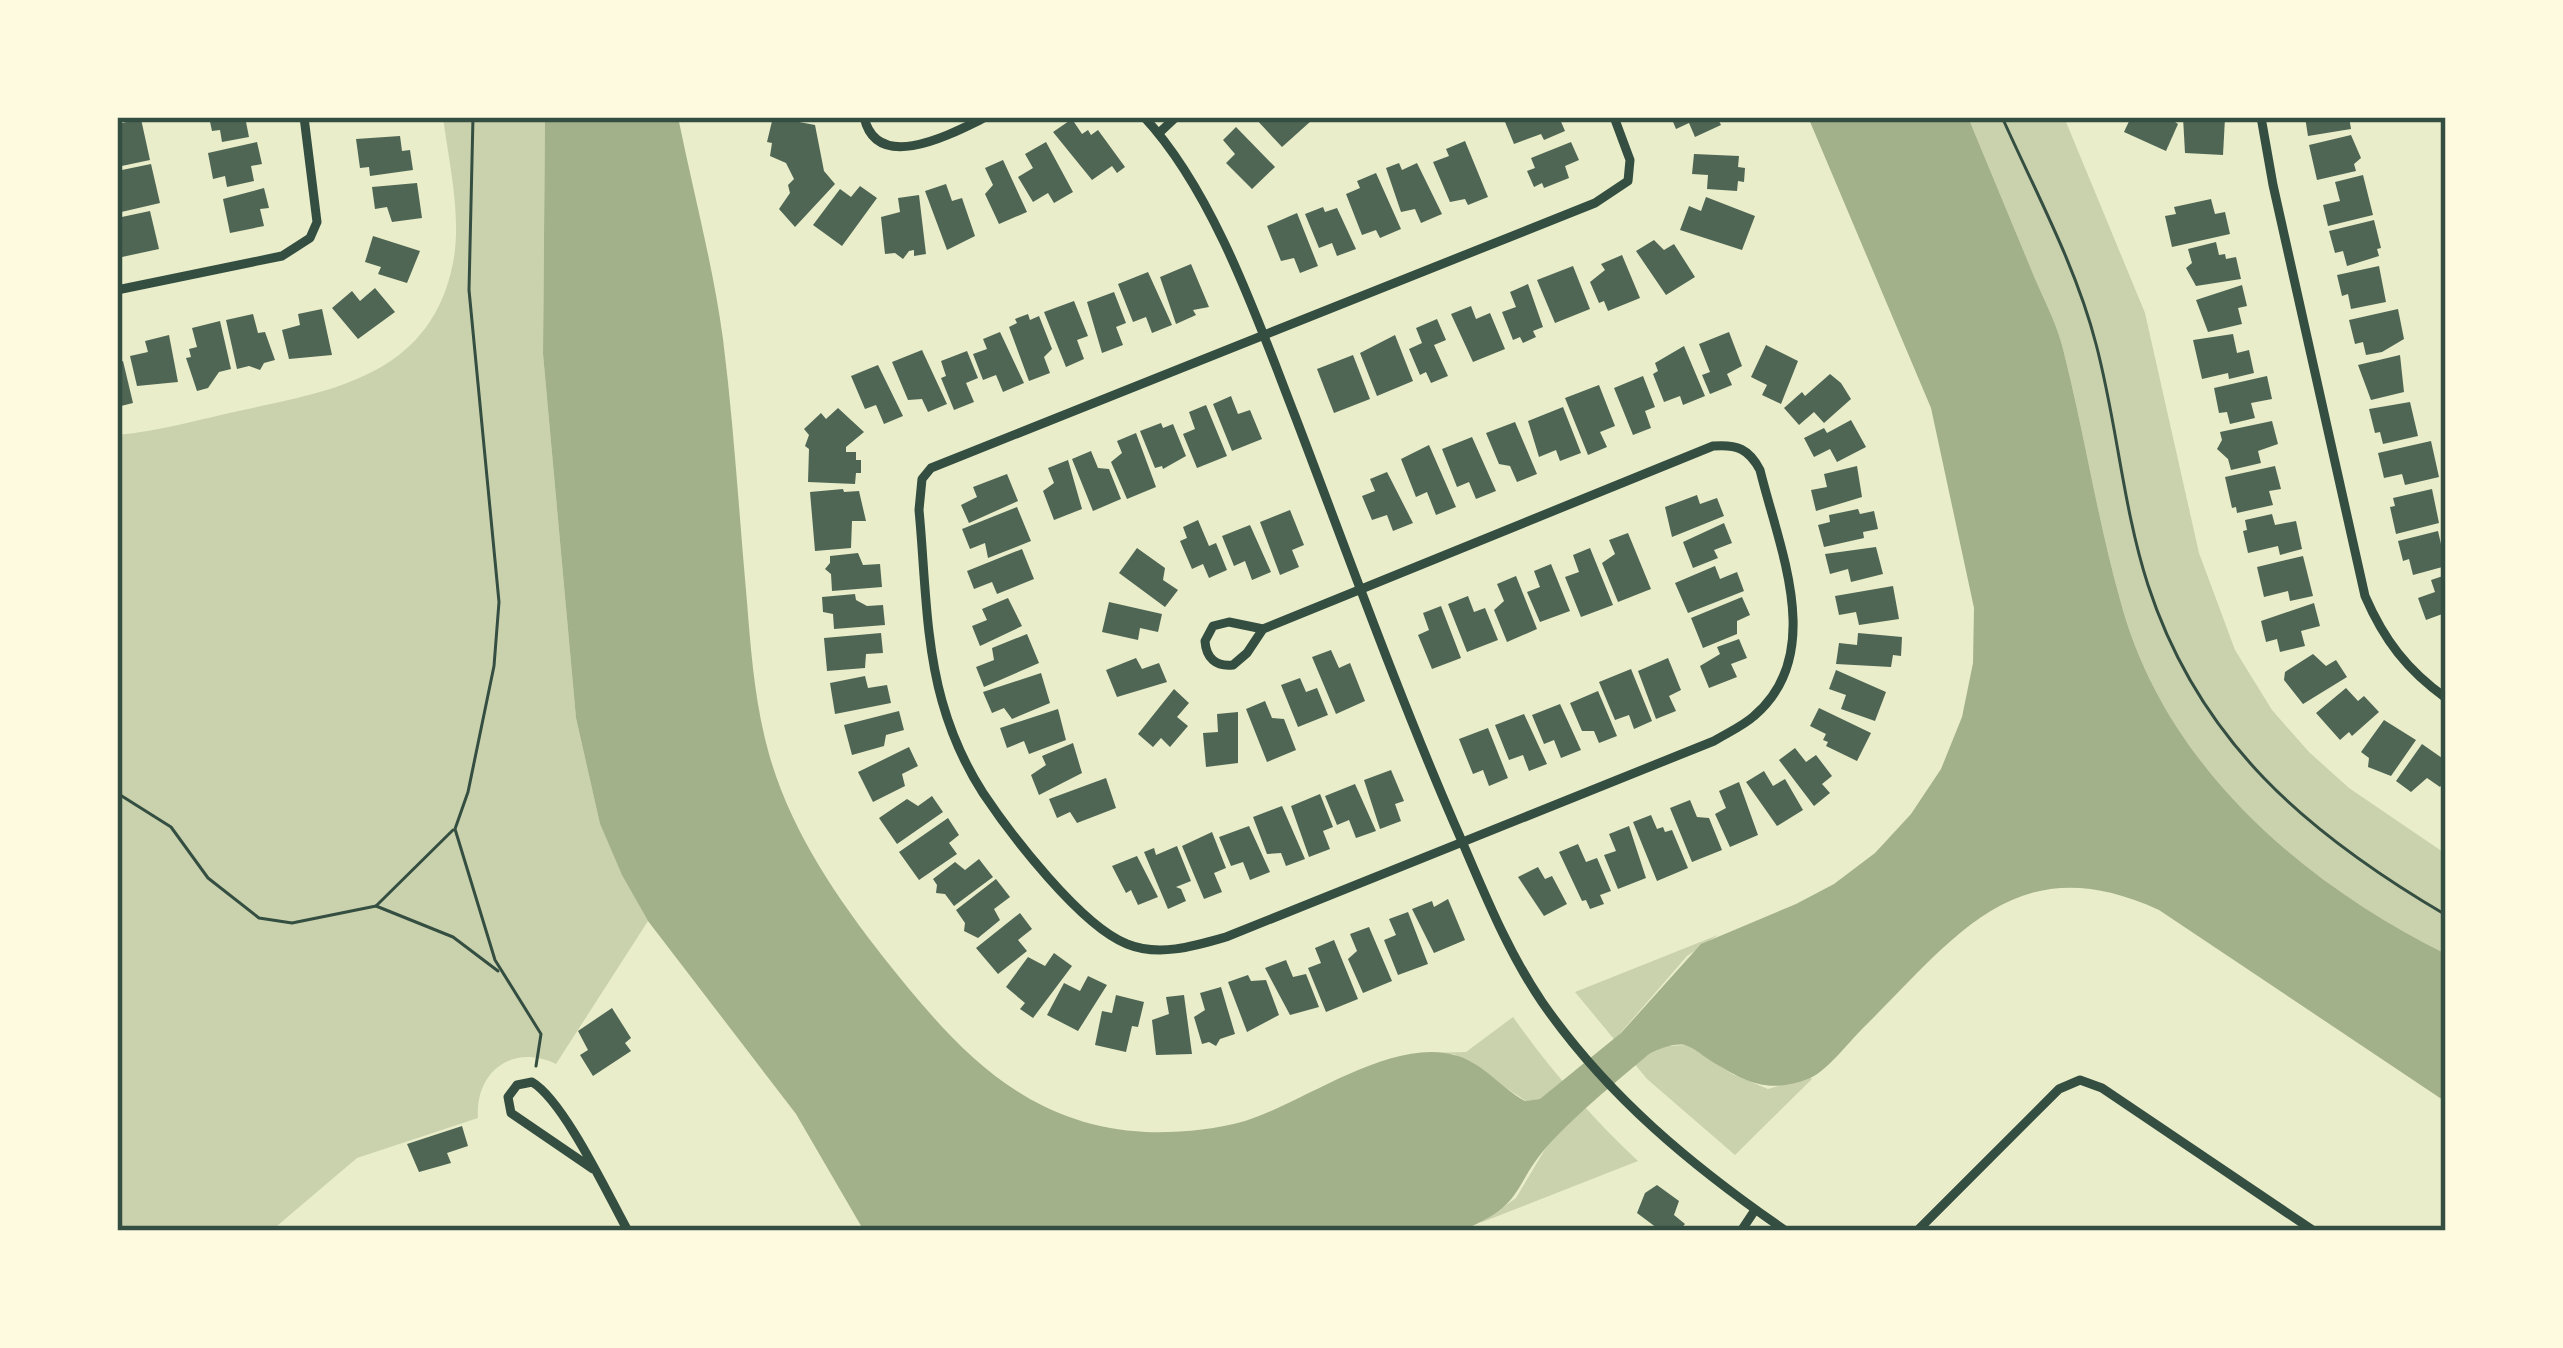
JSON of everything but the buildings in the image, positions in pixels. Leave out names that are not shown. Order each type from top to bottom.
[{"type":"street","points":[[117,290],[282,256],[310,238],[316,222],[304,117]]},
{"type":"street","points":[[864,117],[880,144],[906,148],[986,117]]},
{"type":"street","points":[[1144,117],[1207,211],[1262,332],[1360,587],[1508,945],[1562,1027],[1636,1113],[1687,1160],[1786,1231]]},
{"type":"street","points":[[1159,133],[1176,117]]},
{"type":"street","points":[[1263,629],[1229,622],[1213,626],[1205,640],[1209,657],[1234,665],[1263,629],[1713,446],[1732,444],[1750,452],[1760,470],[1794,617],[1795,644],[1781,685],[1754,717],[1714,741],[1226,937],[1160,950],[1130,945],[1101,930],[1068,897],[983,794],[955,739],[934,665],[919,510],[922,479],[931,468],[1617,191],[1628,181],[1630,160],[1614,117]]},
{"type":"street","points":[[2261,117],[2365,596],[2383,636],[2410,669],[2446,698]]},
{"type":"street","points":[[1917,1231],[2059,1088],[2080,1080],[2102,1088],[2314,1231]]},
{"type":"street","points":[[592,1169],[512,1113],[508,1097],[512,1090],[532,1082],[548,1094],[592,1169],[628,1231]]},
{"type":"street","points":[[1741,1231],[1755,1210]]},
{"type":"path","points":[[117,793],[171,827],[208,878],[259,918],[292,923],[376,906],[455,829],[468,792],[494,666],[499,602],[469,290],[472,117]]},
{"type":"path","points":[[2002,117],[2084,304],[2148,585],[2194,692],[2230,745],[2297,814],[2446,915]]},
{"type":"path","points":[[455,829],[502,975],[541,1034],[532,1082]]},
{"type":"path","points":[[376,906],[453,937],[502,975]]},
{"type":"shaded area","points":[[443,117],[545,117],[543,354],[576,718],[600,824],[648,921],[556,1064],[525,1057],[499,1066],[483,1087],[478,1118],[357,1158],[271,1231],[117,1231],[117,435],[312,394],[375,371],[401,353],[424,330],[441,300],[453,263],[455,209]]},
{"type":"shaded area","points":[[545,117],[678,117],[723,339],[760,716],[778,782],[816,861],[911,991],[996,1076],[1063,1115],[1102,1126],[1158,1132],[1245,1121],[1378,1062],[1433,1052],[1468,1060],[1525,1101],[1540,1099],[1621,1033],[1701,944],[1834,884],[1875,853],[1911,814],[1941,769],[1962,717],[1973,663],[1974,608],[1931,408],[1808,117],[1968,117],[2059,335],[2112,571],[2142,662],[2170,716],[2246,812],[2340,892],[2446,954],[2446,1102],[2159,910],[2109,892],[2066,888],[2027,894],[1992,910],[1960,933],[1810,1078],[1782,1085],[1757,1084],[1685,1045],[1649,1054],[1551,1142],[1498,1212],[1461,1231],[864,1231],[796,1114],[648,921],[600,824],[576,718],[543,354]]},
{"type":"shaded area","points":[[1968,117],[2064,117],[2145,313],[2199,553],[2235,650],[2272,710],[2309,752],[2349,788],[2446,854],[2446,954],[2340,892],[2291,854],[2205,766],[2170,716],[2142,662],[2121,603],[2059,335]]},
{"type":"shaded area","points":[[1718,935],[1687,956],[1617,1037],[1649,1054],[1667,1046],[1687,1045],[1732,1074],[1768,1089],[1812,1079],[1735,1155],[1647,1079],[1575,992]]},
{"type":"shaded area","points":[[1513,1017],[1572,1092],[1638,1161],[1480,1223],[1516,1198],[1547,1146],[1540,1099],[1526,1101],[1454,1054],[1423,1053],[1466,1052]]}]
